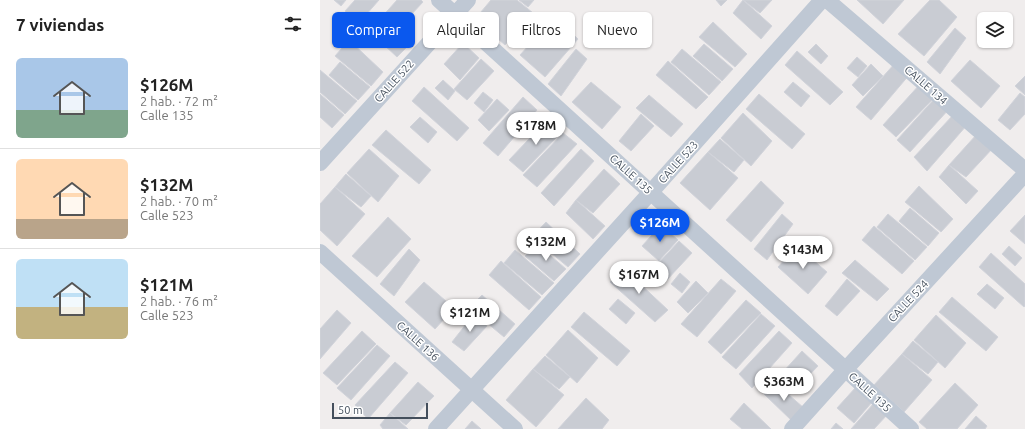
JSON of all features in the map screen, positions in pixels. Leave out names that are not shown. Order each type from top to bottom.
[{"type":"street","name":"CALLE 135","points":[[439,0],[453,12]]},
{"type":"street","name":"CALLE 522","points":[[457,12],[468,0]]},
{"type":"street","name":"CALLE 523","points":[[436,429],[651,192],[822,0]]},
{"type":"street","name":"CALLE 134","points":[[827,0],[1025,170]]},
{"type":"street","name":"CALLE 522","points":[[320,163],[424,48]]},
{"type":"street","name":"CALLE 135","points":[[492,48],[911,429]]},
{"type":"street","name":"CALLE 524","points":[[792,429],[1025,174]]},
{"type":"street","name":"CALLE 136","points":[[320,252],[515,429]]},
{"type":"building","points":[[334,0],[346,0],[341,6]]},
{"type":"building","points":[[355,0],[379,0],[368,12],[345,11]]},
{"type":"building","points":[[397,0],[421,0],[423,2],[414,12],[386,12]]},
{"type":"building","points":[[491,0],[517,0],[532,12],[507,12],[507,43],[505,45],[499,40],[499,12],[481,12]]},
{"type":"building","points":[[519,0],[534,0],[528,7]]},
{"type":"building","points":[[716,0],[727,0],[721,6]]},
{"type":"building","points":[[743,0],[772,0],[760,13]]},
{"type":"building","points":[[743,0],[772,26],[761,39],[733,13]]},
{"type":"building","points":[[857,0],[904,0],[883,24]]},
{"type":"building","points":[[930,0],[939,0],[957,17],[924,56],[898,34]]},
{"type":"building","points":[[713,22],[747,54],[735,67],[699,37]]},
{"type":"building","points":[[955,28],[966,38],[940,74],[927,62]]},
{"type":"building","points":[[704,44],[733,69],[722,81],[693,56]]},
{"type":"building","points":[[816,44],[828,56],[821,64],[808,52]]},
{"type":"building","points":[[342,48],[358,48],[383,72],[371,86],[335,56]]},
{"type":"building","points":[[387,48],[406,48],[397,57]]},
{"type":"building","points":[[458,48],[468,48],[479,58],[460,80],[444,64]]},
{"type":"building","points":[[526,48],[570,48],[545,77],[520,55]]},
{"type":"building","points":[[576,49],[587,59],[561,96],[548,84]]},
{"type":"building","points":[[682,49],[721,82],[709,95],[671,62]]},
{"type":"building","points":[[797,51],[843,92],[830,105],[785,65]]},
{"type":"building","points":[[857,57],[867,66],[858,77],[847,68]]},
{"type":"building","points":[[481,59],[494,71],[467,100],[454,89]]},
{"type":"building","points":[[970,60],[1000,86],[981,108],[951,81]]},
{"type":"building","points":[[668,61],[708,97],[696,109],[656,75]]},
{"type":"building","points":[[340,62],[370,87],[358,100],[329,75]]},
{"type":"building","points":[[896,62],[910,74],[871,120],[856,107]]},
{"type":"building","points":[[871,64],[883,76],[863,96],[852,85]]},
{"type":"building","points":[[320,70],[357,101],[345,114],[320,92]]},
{"type":"building","points":[[1025,76],[1025,95],[1015,86]]},
{"type":"building","points":[[443,80],[455,91],[448,100],[435,88]]},
{"type":"building","points":[[591,82],[621,107],[602,129],[572,102]]},
{"type":"building","points":[[793,82],[810,96],[801,107],[784,92]]},
{"type":"building","points":[[921,83],[936,96],[896,137],[883,125]]},
{"type":"building","points":[[424,87],[469,128],[457,141],[412,101]]},
{"type":"building","points":[[483,92],[493,100],[484,112],[474,103]]},
{"type":"building","points":[[1020,93],[1025,97],[1025,114],[1010,130],[998,120]]},
{"type":"building","points":[[320,94],[344,115],[332,128],[320,117]]},
{"type":"building","points":[[759,94],[805,134],[792,149],[746,109]]},
{"type":"building","points":[[649,95],[683,124],[671,137],[636,108]]},
{"type":"building","points":[[523,97],[537,110],[498,156],[483,143]]},
{"type":"building","points":[[936,97],[950,108],[910,152],[897,140]]},
{"type":"building","points":[[497,99],[509,110],[489,131],[478,120]]},
{"type":"building","points":[[743,113],[772,141],[751,166],[721,138]]},
{"type":"building","points":[[641,114],[654,126],[631,151],[619,141]]},
{"type":"building","points":[[954,114],[967,125],[927,171],[914,157]]},
{"type":"building","points":[[420,117],[437,132],[428,143],[410,127]]},
{"type":"building","points":[[548,119],[562,132],[523,172],[509,160]]},
{"type":"building","points":[[386,130],[431,170],[419,184],[372,145]]},
{"type":"building","points":[[563,133],[577,144],[537,187],[523,175]]},
{"type":"building","points":[[977,134],[993,148],[966,177],[949,165]]},
{"type":"building","points":[[720,139],[744,160],[734,172],[708,152]]},
{"type":"building","points":[[369,149],[399,176],[378,202],[347,173]]},
{"type":"building","points":[[581,149],[594,161],[554,206],[541,193]]},
{"type":"building","points":[[708,152],[738,178],[710,210],[680,183]]},
{"type":"building","points":[[949,165],[978,191],[966,204],[939,177]]},
{"type":"building","points":[[604,169],[620,184],[593,213],[576,200]]},
{"type":"building","points":[[346,174],[371,196],[361,207],[335,187]]},
{"type":"building","points":[[761,181],[784,203],[751,242],[726,220]]},
{"type":"building","points":[[919,186],[953,219],[941,232],[905,202]]},
{"type":"building","points":[[335,187],[365,214],[337,246],[320,230],[320,204]]},
{"type":"building","points":[[576,200],[605,226],[593,239],[566,213]]},
{"type":"building","points":[[910,208],[939,233],[928,246],[899,221]]},
{"type":"building","points":[[782,214],[793,224],[767,260],[754,249]]},
{"type":"building","points":[[888,214],[927,247],[915,260],[877,227]]},
{"type":"building","points":[[1025,215],[1025,244],[1010,231]]},
{"type":"building","points":[[388,217],[411,239],[377,277],[352,256]]},
{"type":"building","points":[[546,222],[580,254],[568,267],[532,237]]},
{"type":"building","points":[[661,225],[678,240],[659,261],[642,246]]},
{"type":"building","points":[[874,226],[914,261],[902,274],[862,240]]},
{"type":"building","points":[[679,241],[692,253],[666,281],[652,270]]},
{"type":"building","points":[[537,244],[566,269],[554,281],[525,256]]},
{"type":"building","points":[[797,246],[827,272],[808,294],[778,267]]},
{"type":"building","points":[[1009,246],[1022,258],[1015,266],[1002,254]]},
{"type":"building","points":[[409,249],[420,260],[394,296],[380,284]]},
{"type":"building","points":[[515,250],[554,283],[542,295],[504,263]]},
{"type":"building","points":[[991,253],[1025,284],[1024,307],[979,267]]},
{"type":"building","points":[[855,260],[889,289],[877,301],[842,273]]},
{"type":"building","points":[[501,261],[541,297],[529,310],[489,275]]},
{"type":"building","points":[[641,261],[653,273],[646,281],[634,270]]},
{"type":"building","points":[[623,268],[668,310],[655,322],[610,282]]},
{"type":"building","points":[[680,273],[690,282],[682,293],[671,284]]},
{"type":"building","points":[[721,279],[736,291],[697,337],[681,324]]},
{"type":"building","points":[[847,279],[860,291],[837,316],[825,306]]},
{"type":"building","points":[[696,281],[708,293],[688,313],[677,302]]},
{"type":"building","points":[[424,282],[454,308],[435,329],[405,302]]},
{"type":"building","points":[[987,284],[1004,298],[995,309],[977,294]]},
{"type":"building","points":[[482,295],[515,324],[504,337],[469,308]]},
{"type":"building","points":[[952,297],[998,337],[986,351],[939,312]]},
{"type":"building","points":[[618,299],[635,313],[626,324],[609,309]]},
{"type":"building","points":[[746,300],[761,313],[721,354],[708,342]]},
{"type":"building","points":[[337,310],[351,323],[320,359],[320,329]]},
{"type":"building","points":[[584,312],[630,351],[617,366],[571,327]]},
{"type":"building","points":[[474,314],[487,326],[464,351],[452,342]]},
{"type":"building","points":[[761,314],[775,326],[736,369],[722,357]]},
{"type":"building","points":[[936,315],[966,343],[945,368],[914,340]]},
{"type":"building","points":[[568,330],[598,358],[577,383],[546,355]]},
{"type":"building","points":[[362,331],[376,344],[337,385],[323,373]]},
{"type":"building","points":[[779,331],[792,343],[752,388],[739,374]]},
{"type":"building","points":[[913,341],[938,362],[928,374],[902,354]]},
{"type":"building","points":[[377,345],[390,356],[351,400],[337,388]]},
{"type":"building","points":[[802,351],[818,366],[791,394],[774,382]]},
{"type":"building","points":[[902,354],[932,380],[904,412],[874,385]]},
{"type":"building","points":[[545,356],[570,377],[559,389],[533,369]]},
{"type":"building","points":[[395,362],[408,373],[368,419],[355,405]]},
{"type":"building","points":[[533,369],[564,395],[536,427],[506,400]]},
{"type":"building","points":[[418,382],[434,396],[406,425],[390,413]]},
{"type":"building","points":[[774,382],[804,408],[792,421],[764,394]]},
{"type":"building","points":[[955,383],[978,405],[957,429],[927,429],[919,422]]},
{"type":"building","points":[[856,387],[873,401],[854,423],[837,408]]},
{"type":"building","points":[[586,398],[609,420],[602,429],[558,429]]},
{"type":"building","points":[[744,403],[771,429],[742,429],[730,419]]},
{"type":"building","points":[[874,403],[888,414],[874,429],[851,429]]},
{"type":"building","points":[[390,413],[408,429],[383,429],[380,425]]},
{"type":"building","points":[[976,416],[987,426],[985,429],[965,429]]},
{"type":"building","points":[[472,421],[481,429],[465,429]]},
{"type":"building","points":[[836,423],[843,429],[831,429]]}]
